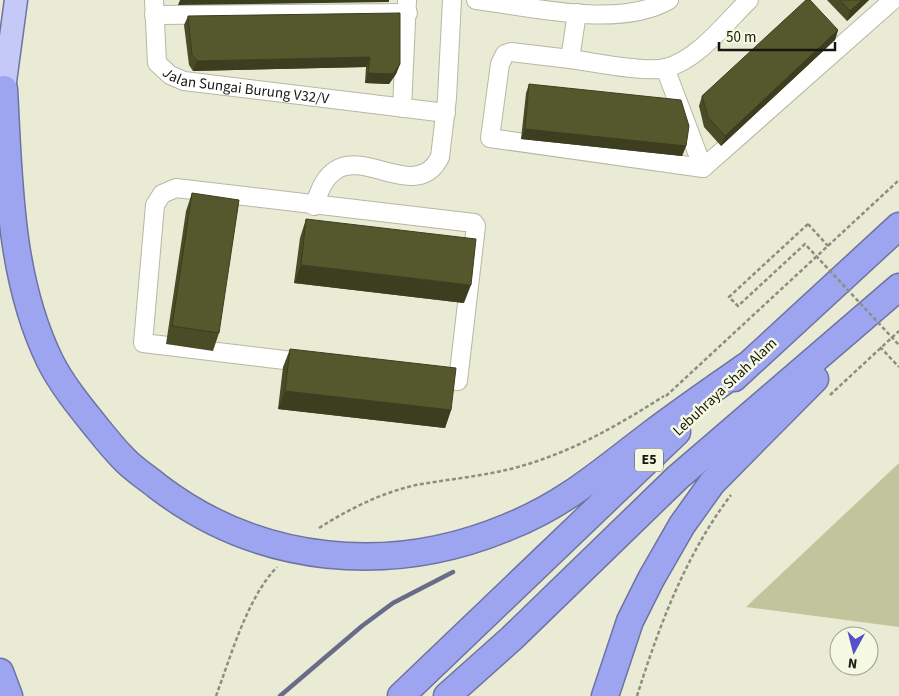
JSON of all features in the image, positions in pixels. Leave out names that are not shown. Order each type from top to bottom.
[{"type":"highway","points":[[0,129],[4,89]]},
{"type":"highway","points":[[4,89],[10,199],[20,269],[39,333],[51,363],[86,415],[124,460],[178,502],[230,529],[283,548],[344,557],[399,556],[453,548],[510,527],[581,489],[651,434],[746,366]]},
{"type":"highway","name":"Lebuhraya Shah Alam","points":[[401,696],[746,366],[899,226]]},
{"type":"highway","points":[[604,696],[614,662],[630,621],[682,525],[712,482],[791,405],[892,293]]},
{"type":"highway","name":"E5","points":[[447,696],[512,638],[678,478],[892,293]]},
{"type":"highway","points":[[0,672],[9,696]]},
{"type":"main road","points":[[4,89],[16,0]]},
{"type":"street","points":[[314,206],[325,181],[340,168],[358,167],[409,176],[425,173],[432,168],[440,157],[446,113],[452,0]]},
{"type":"street","points":[[476,0],[597,15],[638,13],[658,7],[669,0]]},
{"type":"street","points":[[739,3],[702,46],[688,57],[666,68],[645,68],[511,52],[505,54],[500,64],[490,138],[702,168],[892,0]]},
{"type":"street","points":[[154,8],[408,6],[402,108],[446,113]]},
{"type":"street","name":"Jalan Sungai Burung V32/V","points":[[154,8],[157,63],[170,75],[184,81],[402,108]]},
{"type":"street","points":[[570,59],[577,13]]},
{"type":"street","points":[[834,27],[847,41]]},
{"type":"street","points":[[666,68],[702,168]]},
{"type":"street","points":[[176,188],[314,206],[476,225],[458,381],[142,343],[155,205],[162,194],[176,188]]},
{"type":"path","points":[[644,415],[899,180]]},
{"type":"path","points":[[828,246],[808,224],[729,296],[738,306],[806,244],[899,345]]},
{"type":"path","points":[[823,402],[899,331]]},
{"type":"path","points":[[880,347],[899,367]]},
{"type":"path","points":[[319,528],[374,498],[414,486],[516,468],[570,450],[614,428],[666,396]]},
{"type":"path","points":[[636,696],[670,601],[695,553],[735,490]]},
{"type":"path","points":[[216,696],[246,617],[266,582],[282,563]]},
{"type":"green space","points":[[899,463],[899,627],[746,607]]},
{"type":"building","points":[[806,0],[810,0],[838,30],[725,136],[708,117],[702,96]]},
{"type":"building","points":[[840,0],[862,0],[850,11]]},
{"type":"building","points":[[400,13],[400,64],[393,74],[368,73],[370,57],[197,61],[192,55],[188,16]]},
{"type":"building","points":[[529,84],[681,100],[689,126],[686,146],[525,129]]},
{"type":"building","points":[[192,193],[239,200],[219,333],[172,326]]},
{"type":"building","points":[[306,219],[476,239],[471,285],[301,265]]},
{"type":"building","points":[[290,349],[456,368],[451,410],[285,391]]},
{"type":"waterway","points":[[280,696],[362,626],[393,603],[453,572]]}]
